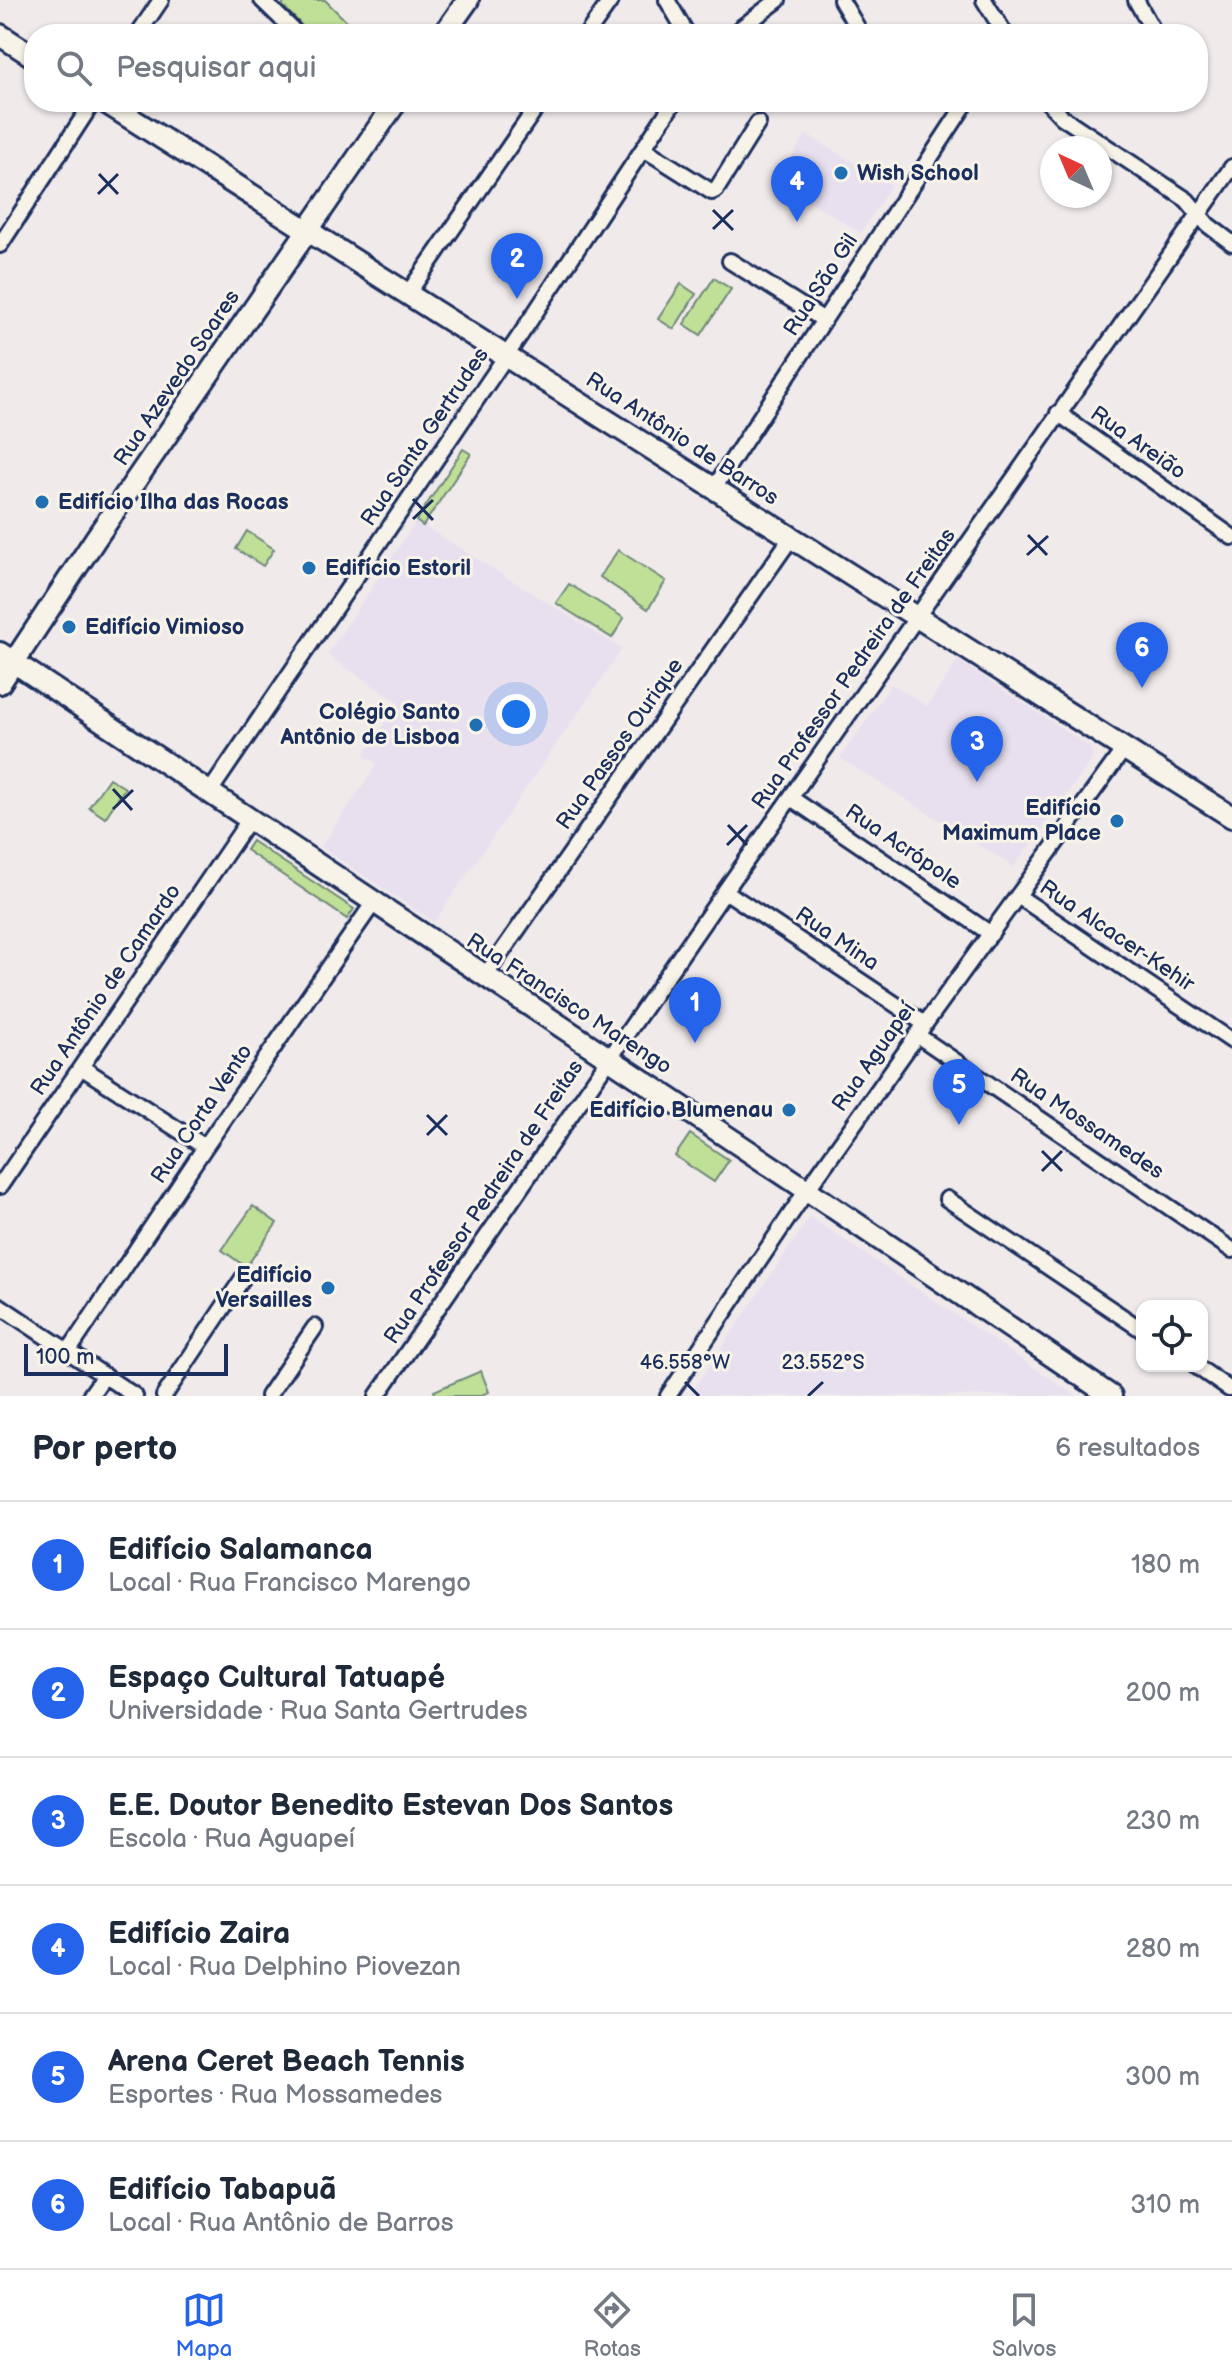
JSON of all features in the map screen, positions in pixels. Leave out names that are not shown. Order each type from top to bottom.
[{"type":"street","points":[[145,24],[161,0]]},
{"type":"street","points":[[262,0],[287,24]]},
{"type":"street","points":[[451,24],[468,0]]},
{"type":"street","points":[[594,24],[611,0]]},
{"type":"street","points":[[667,0],[681,24]]},
{"type":"street","points":[[746,24],[778,0]]},
{"type":"street","points":[[841,0],[855,24]]},
{"type":"street","points":[[984,0],[999,24]]},
{"type":"street","points":[[1136,0],[1149,24]]},
{"type":"street","points":[[0,35],[24,51]]},
{"type":"street","points":[[0,245],[86,112]]},
{"type":"street","name":"Rua Antônio de Barros","points":[[121,112],[409,292],[1124,749],[1230,813]]},
{"type":"street","name":"Rua Azevedo Soares","points":[[0,683],[7,658],[389,112]]},
{"type":"street","points":[[409,292],[533,112]]},
{"type":"street","name":"Rua Santa Gertrudes","points":[[209,793],[507,355],[668,112]]},
{"type":"street","name":"Rua São Gil","points":[[714,488],[958,112]]},
{"type":"street","points":[[1057,112],[1187,200],[1208,225],[1232,243]]},
{"type":"street","points":[[644,149],[712,192],[758,123]]},
{"type":"street","name":"Rua Professor Pedreira de Freitas","points":[[377,1396],[725,891],[1232,167]]},
{"type":"street","points":[[730,261],[824,320]]},
{"type":"street","name":"Rua Areião","points":[[1058,413],[1232,537]]},
{"type":"street","name":"Rua Passos Ourique","points":[[485,976],[791,538]]},
{"type":"street","name":"Rua Francisco Marengo","points":[[7,658],[1111,1396]]},
{"type":"street","name":"Rua Aguapeí","points":[[668,1396],[807,1190],[1124,749]]},
{"type":"street","name":"Rua Acrópole","points":[[791,798],[991,934]]},
{"type":"street","name":"Rua Antônio de Camardo","points":[[0,1186],[249,820]]},
{"type":"street","name":"Rua Mina","points":[[725,891],[921,1029]]},
{"type":"street","name":"Rua Alcacer-Kehir","points":[[1018,896],[1232,1041]]},
{"type":"street","name":"Rua Corta Vento","points":[[68,1352],[374,902]]},
{"type":"street","name":"Rua Mossamedes","points":[[921,1029],[1232,1250]]},
{"type":"street","points":[[81,1067],[205,1147]]},
{"type":"street","points":[[947,1199],[1136,1326]]},
{"type":"street","points":[[164,1396],[243,1278]]},
{"type":"street","points":[[0,1306],[135,1396]]},
{"type":"street","points":[[268,1396],[315,1327]]},
{"type":"street","points":[[1204,1372],[1229,1390]]},
{"type":"street","points":[[90,1396],[104,1376]]},
{"type":"shaded area","points":[[806,134],[891,185],[861,233],[777,181]]},
{"type":"shaded area","name":"Colégio Santo Antônio de Lisboa","points":[[416,521],[622,649],[434,922],[321,847],[377,764],[364,755],[398,702],[327,655]]},
{"type":"shaded area","points":[[958,660],[1092,751],[1092,760],[1014,867],[840,758],[892,684],[927,706]]},
{"type":"shaded area","points":[[810,1217],[1076,1396],[689,1396]]},
{"type":"green space","points":[[287,0],[325,0],[349,24],[300,24],[282,5]]},
{"type":"green space","points":[[714,278],[731,289],[701,335],[684,324]]},
{"type":"green space","points":[[681,284],[696,294],[674,329],[658,319]]},
{"type":"green space","points":[[463,449],[471,454],[423,526],[416,521]]},
{"type":"green space","points":[[247,531],[274,549],[263,566],[236,549]]},
{"type":"green space","points":[[618,550],[666,581],[648,609],[600,577]]},
{"type":"green space","points":[[569,584],[624,618],[612,638],[556,603]]},
{"type":"green space","points":[[109,778],[125,788],[105,818],[89,807]]},
{"type":"green space","points":[[252,841],[354,909],[347,919],[246,850]]},
{"type":"green space","points":[[690,1134],[729,1160],[714,1182],[675,1156]]},
{"type":"green space","points":[[253,1206],[277,1223],[246,1267],[222,1250]]},
{"type":"green space","points":[[481,1371],[489,1392],[479,1396],[436,1396],[434,1391]]},
{"type":"place","name":"Wish School","points":[[841,173]]},
{"type":"place","name":"Edifício Zaira","points":[[797,222]]},
{"type":"place","name":"Espaço Cultural Tatuapé","points":[[517,299]]},
{"type":"place","name":"Edifício Ilha das Rocas","points":[[42,502]]},
{"type":"place","name":"Edifício Estoril","points":[[309,568]]},
{"type":"place","name":"Edifício Vimioso","points":[[69,627]]},
{"type":"place","name":"Edifício Tabapuã","points":[[1142,688]]},
{"type":"place","name":"Colégio Santo Antônio de Lisboa","points":[[476,725]]},
{"type":"place","name":"E.E. Doutor Benedito Estevan Dos Santos","points":[[977,782]]},
{"type":"place","name":"Edifício Maximum Place","points":[[1117,821]]},
{"type":"place","name":"Edifício Salamanca","points":[[695,1043]]},
{"type":"place","name":"Edifício Blumenau","points":[[789,1110]]},
{"type":"place","name":"Arena Ceret Beach Tennis","points":[[959,1125]]},
{"type":"place","name":"Edifício Versailles","points":[[328,1288]]}]
